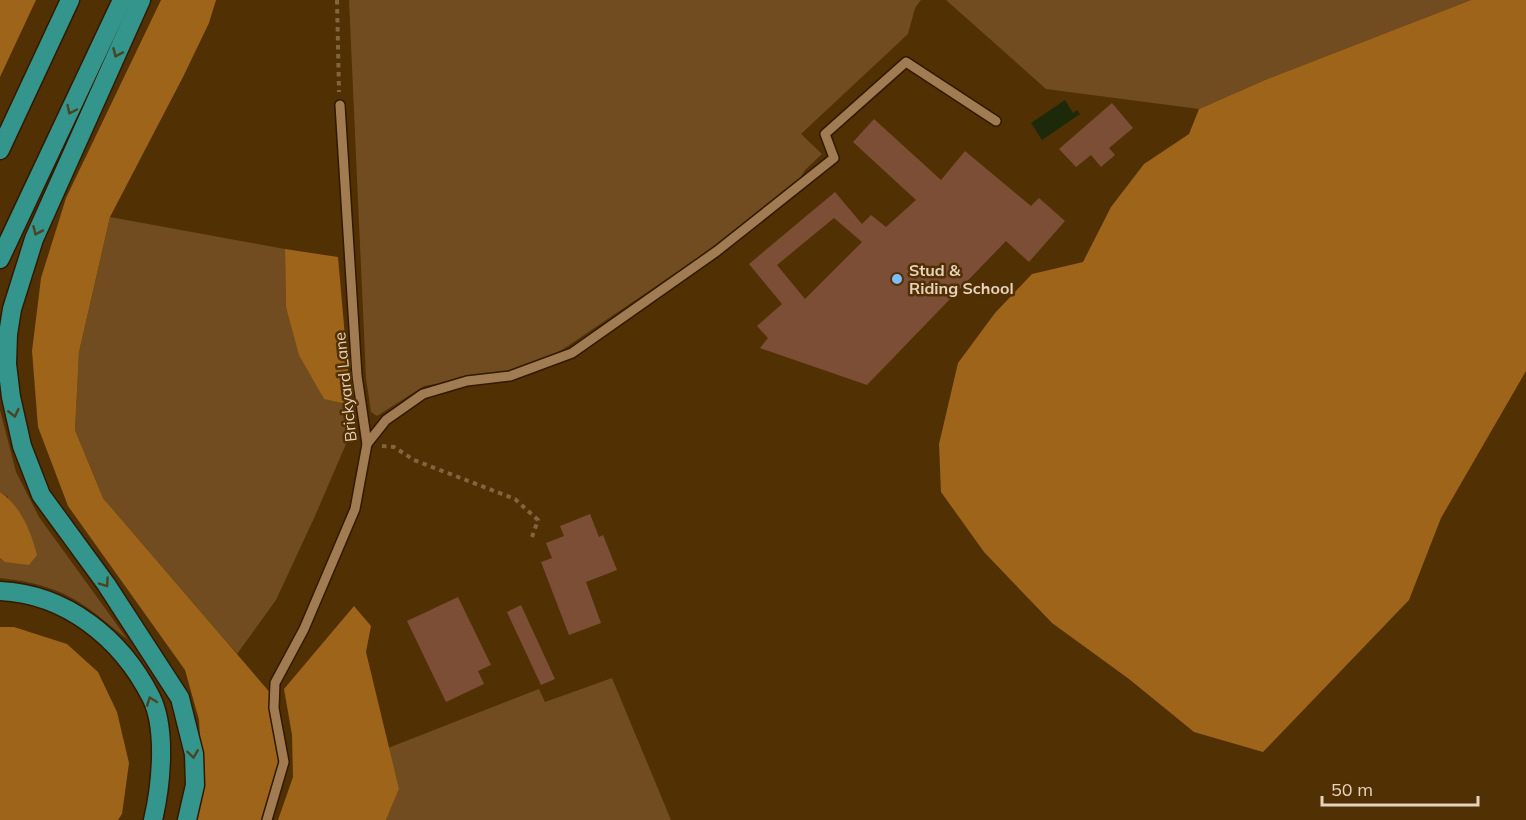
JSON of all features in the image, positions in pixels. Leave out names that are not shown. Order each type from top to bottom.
[{"type":"highway","points":[[0,150],[70,0]]},
{"type":"highway","points":[[0,259],[122,0]]},
{"type":"highway","points":[[141,0],[34,240],[12,309],[7,364],[11,398],[22,446],[41,495],[106,584],[180,698],[194,754],[195,785],[187,820]]},
{"type":"highway","points":[[0,591],[42,597],[88,619],[121,653],[152,698],[159,733],[159,792],[153,820]]},
{"type":"lane","points":[[367,444],[386,420],[423,394],[467,381],[510,376],[572,353],[717,251],[834,158],[825,134],[906,62],[996,121]]},
{"type":"lane","name":"Brickyard Lane","points":[[267,820],[284,762],[274,708],[275,683],[304,629],[355,508],[367,444],[357,376],[340,105]]},
{"type":"path","points":[[337,0],[340,105]]},
{"type":"path","points":[[367,444],[394,447],[414,460],[515,500],[538,520],[532,537]]},
{"type":"shaded area","points":[[0,0],[36,0],[0,77]]},
{"type":"shaded area","points":[[161,0],[216,0],[209,23],[183,77],[110,217],[79,352],[75,430],[103,498],[272,695],[284,762],[267,820],[194,820],[202,773],[199,720],[185,670],[68,506],[38,427],[32,351],[41,278],[66,198]]},
{"type":"shaded area","points":[[349,0],[921,0],[915,8],[908,34],[801,134],[822,154],[805,170],[797,183],[733,234],[556,354],[509,371],[424,386],[377,416],[371,412],[366,378]]},
{"type":"shaded area","points":[[946,0],[1471,0],[1265,80],[1199,109],[1046,89]]},
{"type":"shaded area","points":[[1471,0],[1526,0],[1526,371],[1441,518],[1409,600],[1263,752],[1194,732],[1129,679],[1052,623],[984,552],[941,492],[939,444],[958,363],[995,313],[1032,274],[1083,262],[1111,207],[1144,164],[1189,134],[1199,109],[1265,80]]},
{"type":"shaded area","points":[[1065,100],[1073,113],[1077,110],[1080,114],[1042,140],[1031,123]]},
{"type":"shaded area","points":[[110,217],[285,249],[286,307],[323,398],[351,405],[352,430],[315,516],[276,600],[237,654],[103,498],[75,430],[79,352]]},
{"type":"shaded area","points":[[285,249],[338,257],[351,405],[324,399],[299,355],[286,307]]},
{"type":"shaded area","points":[[0,410],[16,472],[39,517],[128,640],[83,605],[56,590],[0,578],[0,558],[6,562],[8,497],[0,492]]},
{"type":"shaded area","points":[[0,492],[19,512],[32,537],[37,555],[29,565],[5,562],[0,558]]},
{"type":"shaded area","points":[[354,606],[371,626],[366,652],[399,789],[386,820],[278,820],[293,777],[292,735],[284,689]]},
{"type":"shaded area","points":[[0,627],[14,627],[67,644],[98,672],[117,712],[129,763],[122,814],[118,820],[0,820]]},
{"type":"shaded area","points":[[612,678],[671,820],[386,820],[399,789],[388,748],[539,689],[545,702]]},
{"type":"building","points":[[1112,103],[1133,128],[1109,148],[1115,155],[1101,167],[1091,155],[1076,167],[1059,149]]},
{"type":"building","name":"Stud & Riding School","points":[[874,119],[941,180],[965,151],[1031,206],[1039,198],[1065,221],[1029,262],[1006,241],[867,385],[760,348],[768,338],[757,326],[782,304],[749,264],[835,192],[862,224],[871,215],[886,227],[916,200],[853,142]],"holes":[[[834,218],[862,242],[805,299],[777,265]]]},
{"type":"building","points":[[590,514],[599,537],[603,535],[617,570],[586,582],[601,623],[569,635],[541,562],[552,558],[546,543],[564,536],[560,526]]},
{"type":"building","points":[[458,597],[491,665],[478,671],[484,684],[446,702],[407,621]]},
{"type":"building","points":[[521,605],[555,679],[541,685],[507,612]]},
{"type":"place","name":"Stud & Riding School","points":[[897,279]]}]
